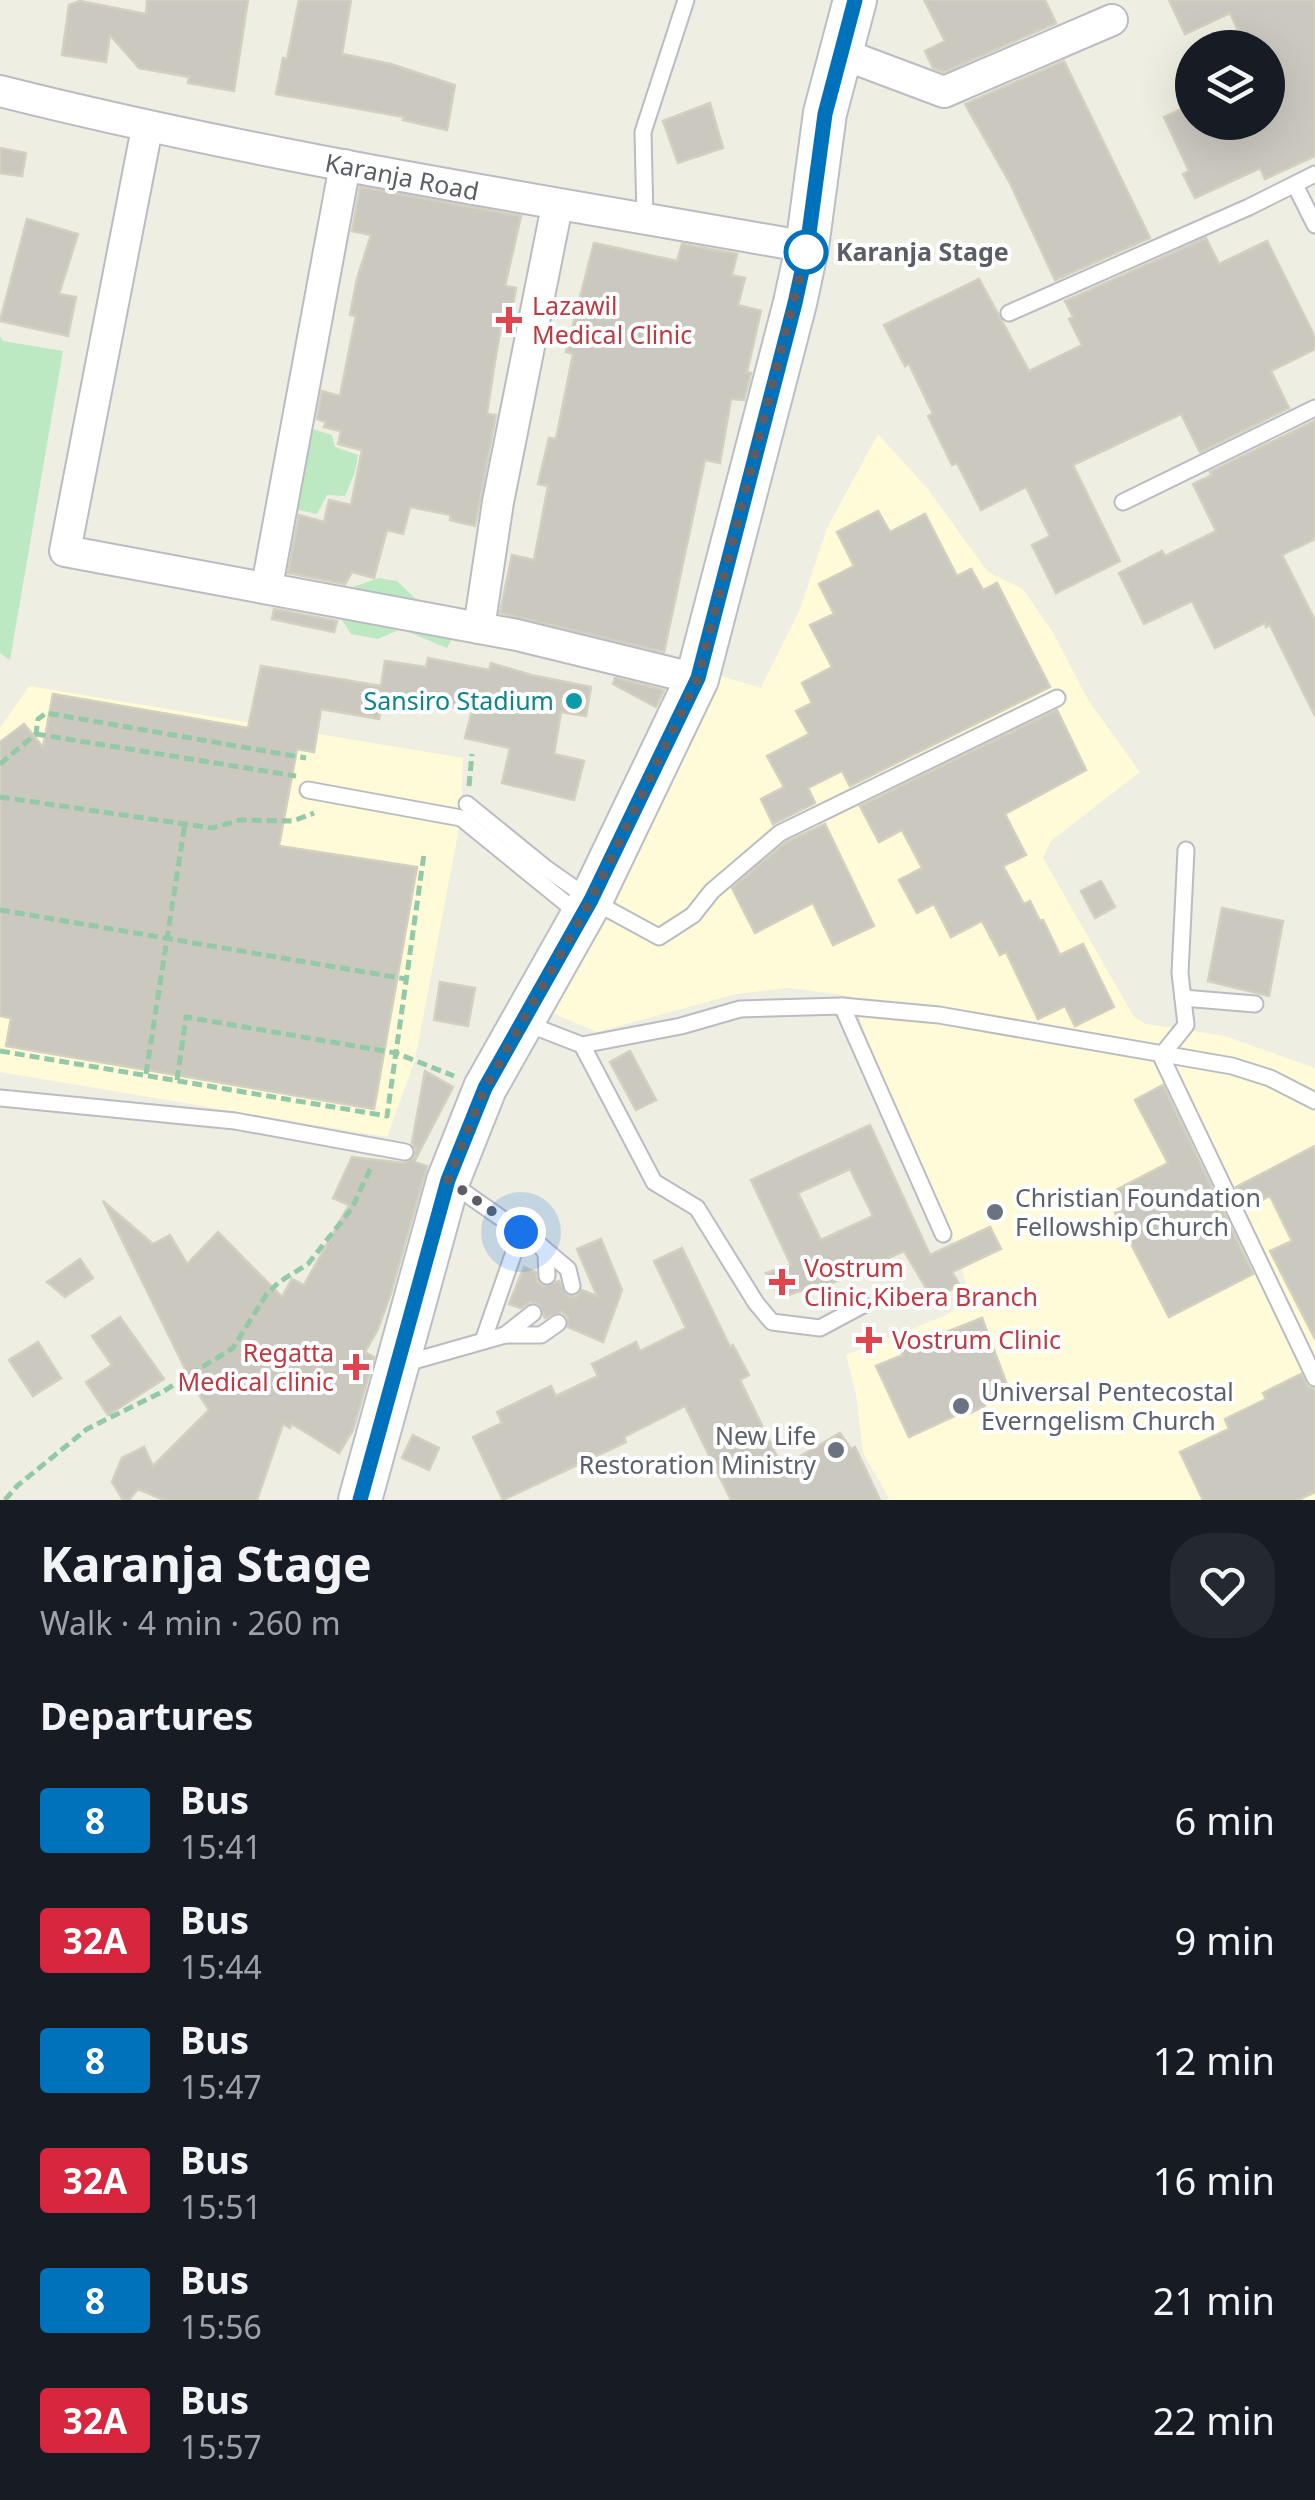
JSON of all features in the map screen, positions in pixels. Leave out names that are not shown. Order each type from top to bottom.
[{"type":"street","points":[[360,1500],[448,1180],[485,1088],[586,908],[698,678],[807,248],[825,114],[855,0]]},
{"type":"street","points":[[840,53],[944,92],[1112,20]]},
{"type":"street","name":"Karanja Road","points":[[0,91],[146,128],[557,206],[807,248]]},
{"type":"street","points":[[146,128],[66,551],[479,628],[698,678]]},
{"type":"street","points":[[266,586],[345,166]]},
{"type":"street","points":[[479,628],[498,502],[557,206]]},
{"type":"lane","points":[[645,219],[644,132],[648,110],[686,0]]},
{"type":"lane","points":[[1009,313],[1315,174]]},
{"type":"lane","points":[[1295,185],[1315,225]]},
{"type":"lane","points":[[1122,502],[1315,408]]},
{"type":"lane","points":[[303,783],[334,795],[461,818],[586,908],[660,937],[692,915],[712,891],[780,834],[1057,698]]},
{"type":"lane","points":[[467,804],[547,869],[586,908]]},
{"type":"lane","points":[[1161,1056],[1186,1024],[1180,973],[1186,850]]},
{"type":"lane","points":[[1183,998],[1255,1004]]},
{"type":"lane","points":[[523,1022],[582,1045],[681,1026],[740,1009],[842,1006],[939,1015],[1250,1070],[1315,1102]]},
{"type":"lane","points":[[842,1006],[942,1234]]},
{"type":"lane","points":[[582,1045],[654,1182],[697,1208],[772,1322],[820,1328],[863,1305]]},
{"type":"lane","points":[[1161,1056],[1315,1378]]},
{"type":"lane","points":[[0,1098],[234,1121],[405,1152]]},
{"type":"lane","points":[[448,1180],[568,1269],[572,1286]]},
{"type":"lane","points":[[483,1341],[521,1232]]},
{"type":"lane","points":[[540,1246],[546,1254],[548,1276]]},
{"type":"lane","points":[[505,1335],[533,1313]]},
{"type":"lane","points":[[397,1366],[505,1335],[541,1334],[558,1323]]},
{"type":"path","points":[[0,764],[36,734],[38,720],[46,713],[306,758]]},
{"type":"path","points":[[36,734],[303,783]]},
{"type":"path","points":[[467,804],[472,754]]},
{"type":"path","points":[[0,797],[212,828],[240,820],[294,822],[312,815],[334,795]]},
{"type":"path","points":[[146,1074],[185,824]]},
{"type":"path","points":[[0,1051],[387,1116],[424,854]]},
{"type":"path","points":[[0,910],[406,978]]},
{"type":"path","points":[[177,1080],[186,1017],[396,1054],[485,1088]]},
{"type":"path","points":[[5,1500],[87,1429],[164,1391],[234,1348],[266,1296],[308,1264],[352,1208],[378,1148]]},
{"type":"shaded area","points":[[878,434],[927,488],[988,572],[1023,589],[1054,634],[1088,700],[1140,772],[1051,841],[1043,858],[1134,1017],[1146,1024],[1225,1036],[1315,1068],[1315,1500],[886,1500],[889,1498],[863,1453],[856,1394],[846,1355],[944,1316],[971,1301],[949,1227],[885,1086],[851,996],[789,988],[736,994],[597,1032],[554,1014],[715,674],[761,688],[799,612],[827,528]]},
{"type":"shaded area","points":[[29,686],[463,758],[461,818],[415,1060],[387,1137],[0,1072],[0,728]]},
{"type":"green space","points":[[0,336],[3,341],[63,351],[10,660],[0,653]]},
{"type":"green space","points":[[299,425],[332,435],[335,447],[358,455],[345,496],[327,495],[317,514],[299,510],[293,521]]},
{"type":"green space","points":[[379,578],[397,581],[454,635],[447,648],[401,629],[378,639],[351,634],[342,620],[347,589]]},
{"type":"building","points":[[147,0],[248,0],[234,91],[188,83],[189,77],[139,68],[110,35],[106,62],[62,55],[69,5],[80,1],[146,14]]},
{"type":"building","points":[[299,0],[351,0],[342,54],[391,64],[455,85],[447,130],[403,120],[404,117],[276,94]]},
{"type":"building","points":[[924,0],[1045,0],[1056,23],[944,72],[933,68],[925,51],[945,41]]},
{"type":"building","points":[[1169,0],[1315,0],[1315,156],[1265,179],[1260,168],[1195,198],[1183,174],[1189,171],[1164,117],[1175,112],[1175,140],[1285,140],[1285,30],[1238,30],[1230,13],[1194,30],[1183,30]]},
{"type":"building","points":[[1064,61],[1150,238],[1055,280],[1010,183],[965,104]]},
{"type":"building","points":[[710,103],[723,148],[678,163],[663,121]]},
{"type":"building","points":[[0,148],[26,153],[22,176],[0,173]]},
{"type":"building","points":[[360,187],[521,216],[505,286],[516,288],[512,311],[504,309],[495,361],[487,414],[496,415],[475,526],[450,520],[451,515],[410,507],[403,534],[387,530],[374,578],[352,572],[345,584],[288,573],[299,515],[324,522],[329,500],[351,505],[362,450],[338,444],[341,431],[324,427],[326,422],[317,419],[322,391],[340,396],[356,316],[350,315],[371,235],[352,231]]},
{"type":"building","points":[[27,219],[78,234],[59,294],[76,297],[68,336],[0,321]]},
{"type":"building","points":[[1206,238],[1219,264],[1267,241],[1315,337],[1315,349],[1271,371],[1289,408],[1200,452],[1181,414],[1073,465],[1120,561],[1056,593],[1032,545],[1050,536],[1026,487],[981,510],[957,463],[952,465],[909,364],[905,366],[884,325],[979,279],[1029,371],[1082,345],[1065,301]]},
{"type":"building","points":[[594,243],[677,261],[682,244],[737,254],[732,275],[745,278],[738,305],[761,311],[744,400],[731,399],[720,463],[705,460],[664,652],[500,613],[512,555],[534,560],[548,486],[538,484],[549,438],[556,439],[573,354],[566,352]]},
{"type":"building","points":[[1315,421],[1315,539],[1282,555],[1315,620],[1315,716],[1270,625],[1266,627],[1265,623],[1215,648],[1192,601],[1144,624],[1119,573],[1162,551],[1165,556],[1216,531],[1193,484]]},
{"type":"building","points":[[878,511],[890,532],[925,514],[957,576],[971,569],[983,590],[997,583],[1050,687],[850,786],[842,771],[808,788],[815,803],[773,824],[761,799],[784,787],[767,756],[809,734],[796,711],[812,703],[802,683],[832,667],[810,625],[834,614],[819,584],[854,566],[837,532]]},
{"type":"building","points":[[274,609],[337,621],[334,632],[272,619]]},
{"type":"building","points":[[428,658],[489,670],[491,663],[591,687],[586,716],[561,712],[554,754],[584,761],[574,800],[502,783],[510,748],[465,738],[472,711],[384,693],[379,719],[321,709],[314,752],[297,749],[279,846],[417,867],[374,1109],[6,1046],[11,1018],[0,1016],[0,742],[24,724],[43,747],[53,694],[248,728],[261,666],[381,686],[385,661],[426,667]]},
{"type":"building","points":[[615,678],[664,690],[656,707],[613,684]]},
{"type":"building","points":[[1057,710],[1086,770],[1005,814],[1026,855],[1003,866],[1024,904],[1030,901],[1040,921],[1043,920],[1060,955],[1083,944],[1114,1007],[1075,1026],[1065,1006],[1038,1019],[1006,952],[1000,955],[982,921],[951,937],[934,904],[917,913],[899,880],[922,868],[902,830],[879,842],[860,806]]},
{"type":"building","points":[[825,824],[874,926],[833,945],[813,903],[755,933],[732,888],[786,842]]},
{"type":"building","points":[[1101,881],[1115,907],[1095,918],[1081,891]]},
{"type":"building","points":[[1222,908],[1283,921],[1269,996],[1208,981]]},
{"type":"building","points":[[440,982],[475,988],[468,1026],[434,1020]]},
{"type":"building","points":[[630,1051],[656,1100],[636,1110],[610,1062]]},
{"type":"building","points":[[425,1071],[453,1087],[414,1162],[427,1166],[391,1293],[365,1352],[374,1357],[353,1430],[339,1453],[292,1424],[290,1428],[283,1424],[257,1500],[164,1500],[138,1489],[129,1500],[123,1500],[112,1482],[122,1458],[144,1447],[153,1466],[209,1410],[103,1201],[153,1244],[170,1235],[187,1264],[218,1232],[282,1297],[292,1279],[304,1285],[349,1205],[333,1198],[352,1157],[404,1163],[414,1158],[416,1149],[412,1143]]},
{"type":"building","points":[[1163,1085],[1253,1274],[1169,1317],[1115,1213],[1123,1208],[1114,1191],[1168,1163],[1135,1100]]},
{"type":"building","points":[[870,1125],[930,1255],[990,1227],[1001,1249],[952,1272],[959,1284],[934,1301],[904,1251],[805,1295],[803,1290],[780,1298],[766,1273],[791,1265],[751,1180]],"holes":[[[850,1169],[873,1216],[821,1240],[798,1193]]]},
{"type":"building","points":[[1315,1146],[1315,1339],[1270,1251],[1292,1241],[1270,1196],[1246,1208],[1236,1187]]},
{"type":"building","points":[[601,1239],[622,1290],[603,1342],[568,1327],[568,1317],[562,1312],[545,1318],[538,1303],[530,1302],[521,1308],[509,1304],[524,1267],[536,1272],[537,1281],[543,1286],[559,1281],[568,1296],[576,1297],[582,1290],[597,1296],[577,1249]]},
{"type":"building","points":[[682,1248],[730,1347],[733,1345],[749,1375],[740,1380],[782,1467],[840,1433],[851,1449],[855,1447],[880,1500],[731,1500],[685,1406],[624,1437],[626,1442],[503,1500],[473,1437],[502,1423],[497,1412],[551,1386],[556,1396],[598,1376],[592,1364],[636,1342],[640,1351],[686,1328],[654,1261]]},
{"type":"building","points":[[80,1259],[93,1278],[65,1297],[47,1282]]},
{"type":"building","points":[[120,1317],[164,1379],[108,1415],[86,1382],[112,1365],[92,1336]]},
{"type":"building","points":[[982,1318],[1009,1390],[982,1400],[985,1406],[964,1416],[963,1412],[909,1437],[876,1366],[903,1355],[901,1350]]},
{"type":"building","points":[[38,1342],[61,1378],[33,1396],[9,1360]]},
{"type":"building","points":[[1301,1374],[1308,1387],[1315,1389],[1315,1492],[1298,1500],[1203,1500],[1180,1452],[1229,1429],[1225,1419],[1266,1399],[1263,1393]]},
{"type":"building","points":[[413,1435],[439,1448],[429,1470],[402,1458]]},
{"type":"bus line","name":"8","points":[[360,1500],[448,1180],[485,1088],[591,900],[698,678],[795,303],[807,248],[825,114],[855,0]]},
{"type":"place","name":"Karanja Stage","points":[[806,252]]},
{"type":"place","name":"Lazawil Medical Clinic","points":[[509,320]]},
{"type":"place","name":"Sansiro Stadium","points":[[574,701]]},
{"type":"place","name":"Christian Foundation Fellowship Church","points":[[995,1212]]},
{"type":"place","name":"Vostrum Clinic,Kibera Branch","points":[[782,1282]]},
{"type":"place","name":"Vostrum Clinic","points":[[869,1340]]},
{"type":"place","name":"Regatta Medical clinic","points":[[356,1367]]},
{"type":"place","name":"Universal Pentecostal Everngelism Church","points":[[961,1406]]},
{"type":"place","name":"New Life Restoration Ministry","points":[[836,1450]]},
{"type":"route","points":[[521,1232],[448,1180],[485,1088],[591,900],[698,678],[807,248],[806,252]]}]
